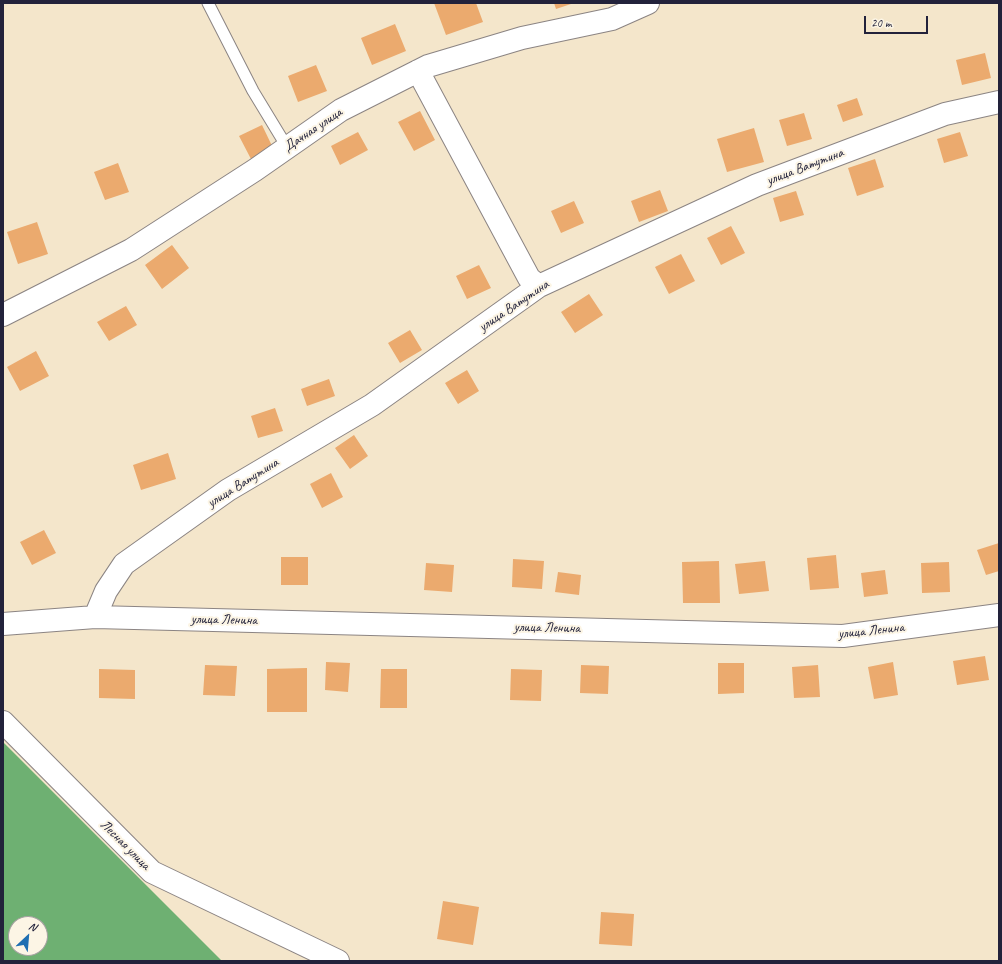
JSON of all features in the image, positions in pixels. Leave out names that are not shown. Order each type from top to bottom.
[{"type":"street","name":"Дачная улица","points":[[3,315],[131,250],[255,170],[341,110],[428,66],[522,38],[612,19],[648,3]]},
{"type":"street","points":[[418,71],[529,278],[539,286]]},
{"type":"street","name":"улица Ватутина","points":[[95,617],[106,591],[124,564],[228,490],[372,405],[539,286],[757,185],[945,114],[999,102]]},
{"type":"street","name":"улица Ленина","points":[[3,624],[95,617],[843,636],[999,615]]},
{"type":"street","name":"Лесная улица","points":[[3,722],[152,872],[338,961]]},
{"type":"lane","points":[[208,3],[253,91],[287,147]]},
{"type":"green space","points":[[3,742],[222,961],[3,961]]},
{"type":"building","points":[[434,3],[476,3],[483,22],[446,35]]},
{"type":"building","points":[[554,3],[574,3],[556,9]]},
{"type":"building","points":[[395,24],[406,51],[372,65],[361,38]]},
{"type":"building","points":[[985,53],[991,78],[962,85],[956,60]]},
{"type":"building","points":[[316,65],[327,91],[298,102],[288,76]]},
{"type":"building","points":[[857,98],[863,115],[843,122],[837,105]]},
{"type":"building","points":[[420,111],[435,140],[414,151],[398,122]]},
{"type":"building","points":[[804,113],[812,139],[787,146],[779,120]]},
{"type":"building","points":[[262,125],[273,148],[251,159],[239,136]]},
{"type":"building","points":[[754,128],[764,162],[727,172],[717,139]]},
{"type":"building","points":[[358,132],[368,150],[340,165],[331,146]]},
{"type":"building","points":[[960,132],[968,156],[944,163],[937,139]]},
{"type":"building","points":[[875,159],[884,187],[857,196],[848,168]]},
{"type":"building","points":[[118,163],[129,192],[105,200],[94,172]]},
{"type":"building","points":[[660,190],[668,211],[639,222],[631,201]]},
{"type":"building","points":[[796,191],[804,215],[780,222],[773,198]]},
{"type":"building","points":[[574,201],[584,223],[561,233],[551,211]]},
{"type":"building","points":[[37,222],[48,254],[18,264],[7,232]]},
{"type":"building","points":[[731,226],[745,253],[721,265],[707,238]]},
{"type":"building","points":[[172,245],[189,268],[162,289],[145,265]]},
{"type":"building","points":[[681,254],[695,281],[669,294],[655,267]]},
{"type":"building","points":[[479,265],[491,288],[467,299],[456,276]]},
{"type":"building","points":[[589,294],[603,315],[575,333],[561,312]]},
{"type":"building","points":[[126,306],[137,325],[109,341],[97,322]]},
{"type":"building","points":[[410,330],[422,350],[400,363],[388,343]]},
{"type":"building","points":[[36,351],[49,376],[20,391],[7,367]]},
{"type":"building","points":[[467,370],[479,391],[458,404],[445,383]]},
{"type":"building","points":[[329,379],[335,396],[307,406],[301,389]]},
{"type":"building","points":[[275,408],[283,431],[258,438],[251,416]]},
{"type":"building","points":[[354,435],[368,456],[350,469],[335,448]]},
{"type":"building","points":[[168,453],[176,479],[141,490],[133,465]]},
{"type":"building","points":[[331,473],[343,497],[322,508],[310,484]]},
{"type":"building","points":[[44,530],[56,553],[32,565],[20,542]]},
{"type":"building","points":[[999,543],[999,571],[986,575],[977,550]]},
{"type":"building","points":[[836,555],[839,588],[810,590],[807,558]]},
{"type":"building","points":[[281,557],[308,557],[308,585],[281,585]]},
{"type":"building","points":[[513,559],[544,561],[542,589],[512,587]]},
{"type":"building","points":[[719,561],[720,603],[683,603],[682,562]]},
{"type":"building","points":[[765,561],[769,591],[739,594],[735,564]]},
{"type":"building","points":[[949,562],[950,592],[922,593],[921,563]]},
{"type":"building","points":[[426,563],[454,565],[452,592],[424,590]]},
{"type":"building","points":[[885,570],[888,594],[864,597],[861,573]]},
{"type":"building","points":[[558,572],[581,575],[579,595],[555,592]]},
{"type":"building","points":[[985,656],[989,680],[957,685],[953,661]]},
{"type":"building","points":[[326,662],[350,663],[348,692],[325,690]]},
{"type":"building","points":[[893,662],[898,695],[874,699],[868,667]]},
{"type":"building","points":[[718,663],[744,663],[744,693],[718,694]]},
{"type":"building","points":[[205,665],[237,666],[235,696],[203,695]]},
{"type":"building","points":[[581,665],[609,666],[608,694],[580,693]]},
{"type":"building","points":[[818,665],[820,697],[794,698],[792,667]]},
{"type":"building","points":[[307,668],[307,712],[267,712],[267,669]]},
{"type":"building","points":[[99,669],[135,670],[135,699],[99,698]]},
{"type":"building","points":[[381,669],[407,669],[407,708],[380,708]]},
{"type":"building","points":[[511,669],[542,670],[541,701],[510,700]]},
{"type":"building","points":[[443,901],[479,907],[473,945],[437,939]]},
{"type":"building","points":[[601,912],[634,914],[632,946],[599,944]]}]
